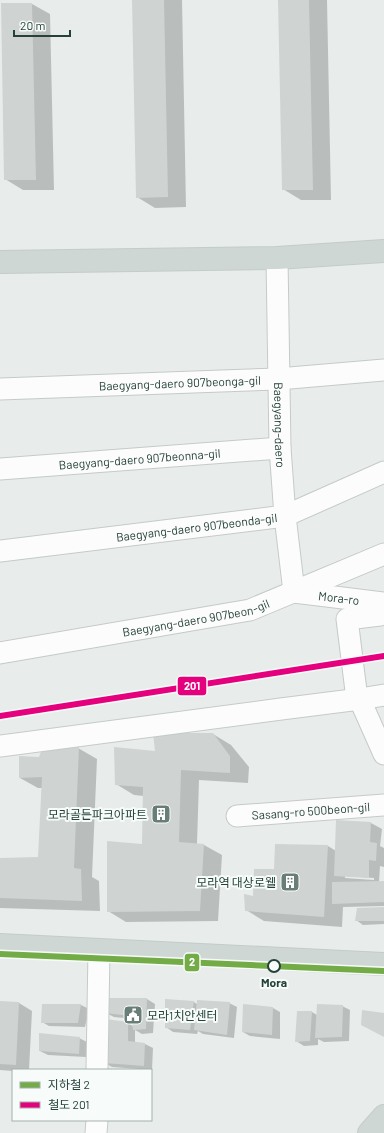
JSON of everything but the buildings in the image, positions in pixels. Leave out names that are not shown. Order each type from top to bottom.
[{"type":"main road","points":[[0,262],[277,258],[384,251]]},
{"type":"main road","points":[[0,945],[384,964]]},
{"type":"main road","points":[[369,1133],[384,1116]]},
{"type":"street","name":"Baegyang-daero","points":[[277,258],[280,448],[285,516],[294,592]]},
{"type":"street","name":"Baegyang-daero 907beonga-gil","points":[[0,389],[278,379],[384,370]]},
{"type":"street","name":"Baegyang-daero 907beonna-gil","points":[[0,469],[280,448]]},
{"type":"street","name":"Baegyang-daero 907beonda-gil","points":[[0,551],[285,516],[384,472]]},
{"type":"street","name":"Baegyang-daero 907beon-gil","points":[[0,653],[250,610],[384,554]]},
{"type":"street","name":"Mora-ro","points":[[294,592],[384,603]]},
{"type":"street","points":[[384,612],[380,615],[347,619],[356,691],[384,754]]},
{"type":"street","points":[[0,746],[384,695]]},
{"type":"street","name":"Sasang-ro 500beon-gil","points":[[237,816],[384,805]]},
{"type":"street","points":[[97,1069],[99,950]]},
{"type":"street","points":[[96,1133],[97,1121]]},
{"type":"metro line","name":"2","points":[[0,954],[384,971]]},
{"type":"rail line","name":"201","points":[[0,716],[384,656]]},
{"type":"place","name":"모라골든파크아파트","points":[[161,814]]},
{"type":"place","name":"모라역 대상로웰","points":[[290,882]]},
{"type":"place","name":"Mora","points":[[274,966]]},
{"type":"place","name":"모라1치안센터","points":[[133,1015]]}]
